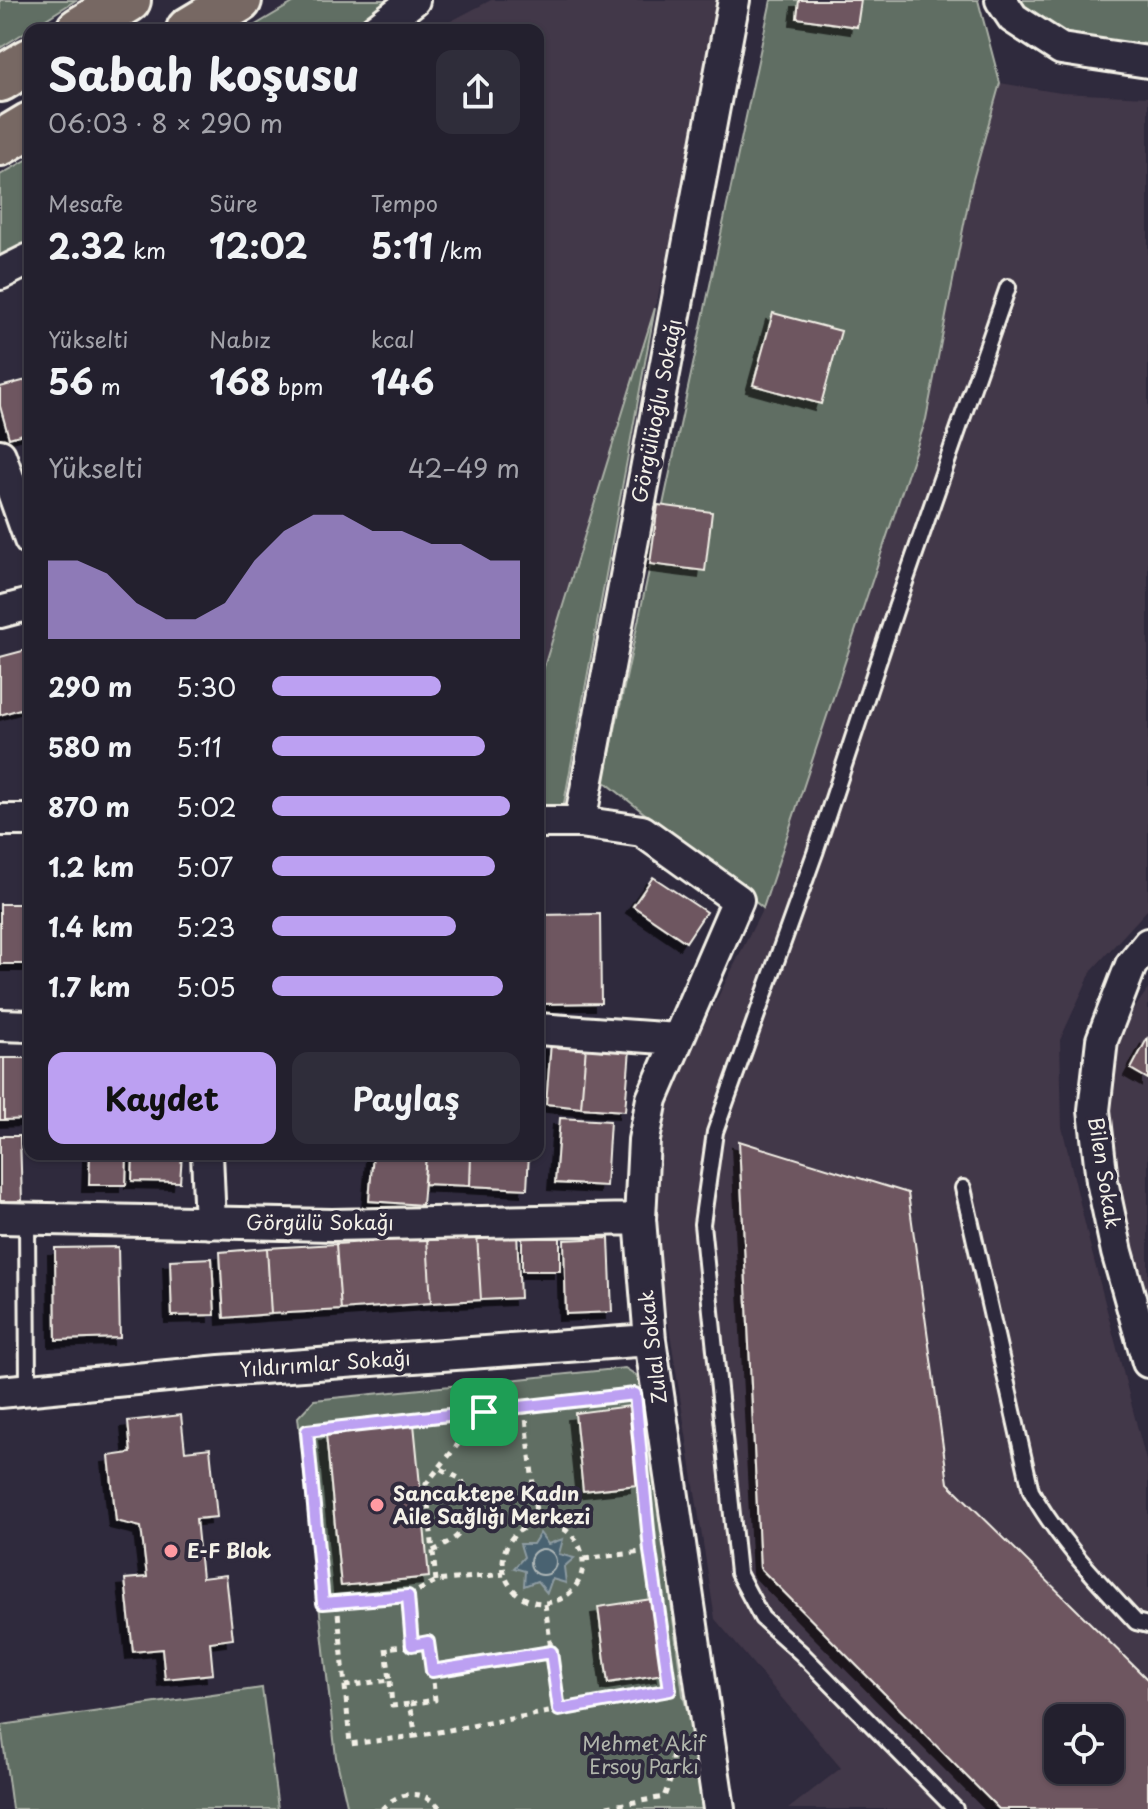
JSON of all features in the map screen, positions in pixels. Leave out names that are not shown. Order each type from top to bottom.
[{"type":"highway","points":[[89,24],[128,0]]},
{"type":"highway","points":[[199,24],[239,0]]},
{"type":"highway","points":[[0,79],[24,65]]},
{"type":"highway","points":[[0,143],[24,129]]},
{"type":"street","points":[[383,24],[414,0]]},
{"type":"street","name":"Görgülüoğlu Sokağı","points":[[580,822],[734,0]]},
{"type":"street","points":[[1001,0],[1013,18],[1061,49],[1148,62]]},
{"type":"street","points":[[0,274],[24,262]]},
{"type":"street","points":[[0,455],[24,523]]},
{"type":"street","points":[[0,612],[24,606]]},
{"type":"street","points":[[0,820],[24,820]]},
{"type":"street","points":[[544,822],[580,822]]},
{"type":"street","name":"Zulal Sokak","points":[[580,822],[642,831],[738,900],[652,1099],[644,1140],[640,1219],[650,1340],[719,1809]]},
{"type":"street","name":"Bilen Sokak","points":[[1148,944],[1131,965],[1102,1040],[1094,1110],[1102,1181],[1114,1238],[1148,1362]]},
{"type":"street","points":[[0,1025],[24,1026]]},
{"type":"street","points":[[544,1029],[677,1039]]},
{"type":"street","points":[[207,1160],[210,1223]]},
{"type":"street","name":"Görgülü Sokağı","points":[[13,1218],[332,1225],[640,1219]]},
{"type":"street","name":"Yıldırımlar Sokağı","points":[[14,1390],[220,1371],[650,1340]]},
{"type":"lane","points":[[955,1809],[801,1653],[762,1618],[738,1573],[702,1224],[715,1132],[811,867],[896,608],[1008,287]]},
{"type":"lane","points":[[963,1188],[1031,1491],[1076,1559],[1136,1622],[1148,1625]]},
{"type":"lane","points":[[13,1218],[14,1390]]},
{"type":"path","points":[[436,1581],[426,1484],[484,1412],[481,1353]]},
{"type":"path","points":[[504,1574],[436,1581],[408,1596],[323,1603],[307,1431],[635,1394]]},
{"type":"path","points":[[525,1408],[537,1523]]},
{"type":"path","points":[[433,1551],[454,1541],[467,1526],[473,1504],[461,1479],[439,1468]]},
{"type":"path","points":[[537,1523],[563,1527],[573,1535],[584,1559],[578,1584],[558,1601],[545,1604],[519,1596],[504,1574],[506,1547],[524,1527],[537,1523]]},
{"type":"path","points":[[584,1559],[650,1551],[649,1536]]},
{"type":"path","points":[[408,1596],[412,1645]]},
{"type":"path","points":[[337,1602],[350,1744],[416,1736],[670,1690],[667,1675]]},
{"type":"path","points":[[545,1604],[559,1710]]},
{"type":"path","points":[[428,1642],[432,1671],[435,1700],[392,1706],[386,1648],[428,1642]]},
{"type":"path","points":[[432,1671],[551,1652]]},
{"type":"path","points":[[345,1686],[390,1680]]},
{"type":"path","points":[[410,1704],[416,1736]]},
{"type":"path","points":[[595,1809],[664,1797],[673,1773],[672,1757],[708,1737]]},
{"type":"path","points":[[382,1809],[398,1796],[411,1793],[433,1800],[441,1809]]},
{"type":"shaded area","points":[[491,0],[731,0],[655,308],[544,664],[544,24],[445,24]]},
{"type":"shaded area","points":[[1000,83],[1061,93],[1148,97],[1148,909],[1092,970],[1060,1040],[1062,1127],[1148,1468],[1148,1809],[788,1809],[841,1768],[715,1619],[659,1263],[657,1159],[672,1088],[763,908],[926,419],[972,183]]},
{"type":"shaded area","points":[[1148,989],[1148,1321],[1113,1192],[1107,1103],[1122,1026]]},
{"type":"green space","points":[[0,0],[76,0],[38,24],[24,24],[24,33],[0,48]]},
{"type":"green space","points":[[298,0],[393,0],[361,24],[257,24]]},
{"type":"green space","points":[[771,0],[978,0],[1000,83],[972,183],[926,419],[763,908],[604,781]]},
{"type":"green space","points":[[1013,0],[1148,0],[1148,44],[1064,37]]},
{"type":"green space","points":[[24,161],[24,243],[0,255],[0,175]]},
{"type":"green space","points":[[655,308],[563,809],[544,807],[544,667]]},
{"type":"green space","name":"Mehmet Akif Ersoy Parkı","points":[[625,1368],[636,1375],[644,1393],[683,1695],[713,1803],[705,1809],[348,1809],[336,1757],[298,1417],[314,1400]]},
{"type":"green space","points":[[262,1688],[278,1809],[12,1809],[1,1725]]},
{"type":"water","points":[[540,1533],[548,1544],[563,1539],[559,1554],[574,1558],[564,1567],[566,1583],[552,1579],[547,1593],[537,1581],[524,1586],[525,1571],[514,1568],[524,1557],[520,1544],[533,1544]]},
{"type":"building","points":[[799,0],[861,0],[857,27],[797,18]]},
{"type":"building","points":[[773,313],[841,331],[821,404],[753,385]]},
{"type":"building","points":[[24,381],[24,434],[9,438],[0,406],[0,387]]},
{"type":"building","points":[[658,505],[712,512],[705,571],[650,564]]},
{"type":"building","points":[[24,651],[24,708],[0,715],[0,657]]},
{"type":"building","points":[[653,877],[706,912],[686,942],[633,906]]},
{"type":"building","points":[[0,904],[24,904],[24,964],[0,964]]},
{"type":"building","points":[[600,914],[601,1003],[544,1004],[544,915]]},
{"type":"building","points":[[1148,1037],[1148,1079],[1131,1069]]},
{"type":"building","points":[[551,1043],[586,1046],[581,1108],[546,1104]]},
{"type":"building","points":[[586,1046],[630,1049],[625,1111],[581,1108]]},
{"type":"building","points":[[0,1058],[4,1058],[4,1120],[0,1120]]},
{"type":"building","points":[[4,1058],[24,1058],[24,1119],[4,1120]]},
{"type":"building","points":[[560,1118],[610,1121],[606,1186],[555,1183]]},
{"type":"building","points":[[0,1136],[20,1136],[22,1201],[0,1202]]},
{"type":"building","points":[[739,1141],[908,1193],[948,1483],[1148,1680],[1148,1809],[999,1809],[760,1568]]},
{"type":"building","points":[[90,1160],[127,1160],[126,1185],[89,1185]]},
{"type":"building","points":[[133,1160],[182,1160],[180,1182],[132,1181]]},
{"type":"building","points":[[372,1160],[426,1160],[422,1205],[369,1201]]},
{"type":"building","points":[[426,1160],[471,1160],[470,1186],[424,1184]]},
{"type":"building","points":[[471,1160],[529,1160],[527,1189],[470,1186]]},
{"type":"building","points":[[517,1232],[520,1298],[481,1300],[477,1234]]},
{"type":"building","points":[[477,1234],[481,1300],[431,1303],[427,1238]]},
{"type":"building","points":[[427,1238],[431,1303],[341,1310],[336,1244]]},
{"type":"building","points":[[522,1238],[560,1238],[560,1271],[522,1271]]},
{"type":"building","points":[[609,1238],[612,1312],[566,1314],[564,1240]]},
{"type":"building","points":[[336,1244],[341,1310],[271,1314],[267,1248]]},
{"type":"building","points":[[118,1247],[120,1338],[56,1340],[55,1248]]},
{"type":"building","points":[[267,1248],[271,1314],[224,1318],[220,1252]]},
{"type":"building","points":[[212,1258],[215,1315],[172,1316],[170,1260]]},
{"type":"building","points":[[629,1406],[637,1485],[583,1491],[575,1413]]},
{"type":"building","name":"E-F Blok","points":[[181,1415],[185,1451],[210,1448],[217,1517],[196,1519],[202,1578],[226,1575],[233,1639],[210,1642],[213,1674],[165,1679],[162,1649],[133,1652],[125,1579],[147,1577],[141,1527],[116,1521],[109,1456],[131,1453],[128,1421]]},
{"type":"building","name":"Sancaktepe Kadın Aile Sağlığı Merkezi","points":[[414,1424],[429,1577],[341,1586],[326,1434]]},
{"type":"building","points":[[652,1599],[663,1674],[608,1683],[598,1607]]},
{"type":"place","name":"Sancaktepe Kadın Aile Sağlığı Merkezi","points":[[377,1505]]},
{"type":"place","name":"E-F Blok","points":[[171,1551]]},
{"type":"route","points":[[635,1394],[650,1551],[670,1690],[559,1710],[551,1652],[432,1671],[428,1642],[412,1645],[408,1596],[323,1603],[307,1431],[484,1412],[635,1394]]}]
